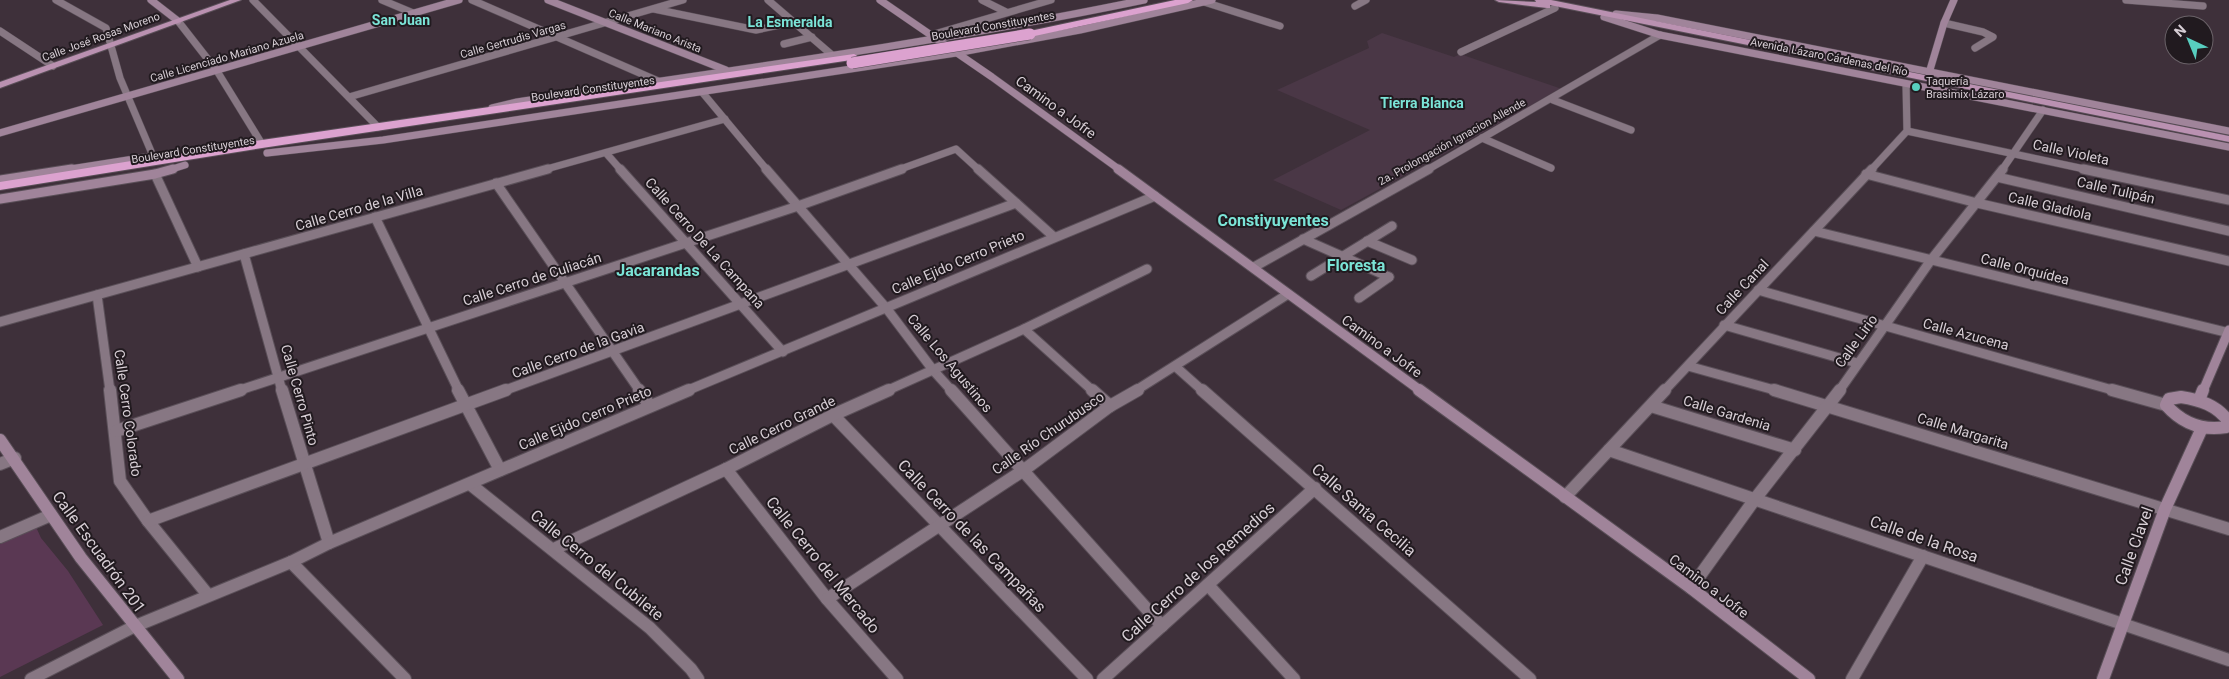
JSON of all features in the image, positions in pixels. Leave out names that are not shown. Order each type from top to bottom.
[{"type":"highway","name":"Boulevard Constituyentes","points":[[264,148],[378,127],[704,86],[976,38],[1165,0]]},
{"type":"highway","name":"Boulevard Constituyentes","points":[[0,186],[704,86],[990,41],[1092,22],[1188,0]]},
{"type":"highway","name":"Boulevard Constituyentes","points":[[0,194],[185,160]]},
{"type":"main road","name":"Calle José Rosas Moreno","points":[[0,86],[237,0]]},
{"type":"main road","points":[[1499,0],[1529,3]]},
{"type":"main road","name":"Avenida Lázaro Cárdenas del Río","points":[[1515,0],[1529,3],[1553,4],[1650,27],[1680,29]]},
{"type":"main road","name":"Avenida Lázaro Cárdenas del Río","points":[[1539,0],[2229,139]]},
{"type":"main road","points":[[1553,4],[1575,7]]},
{"type":"street","points":[[56,0],[106,28],[126,96],[154,156]]},
{"type":"street","points":[[151,0],[178,21],[217,71],[264,148]]},
{"type":"street","points":[[253,0],[378,127]]},
{"type":"street","points":[[382,0],[413,13]]},
{"type":"street","name":"Calle Licenciado Mariano Azuela","points":[[0,133],[459,0]]},
{"type":"street","points":[[472,0],[658,81]]},
{"type":"street","name":"Calle Mariano Arista","points":[[548,0],[727,70]]},
{"type":"street","name":"Calle Gertrudis Vargas","points":[[349,97],[558,38],[683,0]]},
{"type":"street","points":[[768,0],[832,55]]},
{"type":"street","name":"Camino a Jofre","points":[[880,0],[992,77],[1254,267],[1288,294],[1691,588],[1809,679]]},
{"type":"street","points":[[982,0],[1006,12]]},
{"type":"street","points":[[934,37],[1006,12],[1051,0]]},
{"type":"street","points":[[450,117],[517,102],[869,50],[934,37],[1064,17],[1144,0]]},
{"type":"street","points":[[704,86],[874,66],[956,53],[1080,30],[1212,0]]},
{"type":"street","points":[[1356,6],[1366,0]]},
{"type":"street","points":[[1929,73],[1944,23],[1954,0]]},
{"type":"street","points":[[2126,0],[2204,6]]},
{"type":"street","points":[[1204,2],[1280,26]]},
{"type":"street","points":[[1461,52],[1553,4]]},
{"type":"street","points":[[653,9],[756,30],[794,22]]},
{"type":"street","name":"Avenida Lázaro Cárdenas del Río","points":[[1616,14],[1657,18],[2229,131]]},
{"type":"street","name":"Avenida Lázaro Cárdenas del Río","points":[[1604,17],[1660,35],[2229,147]]},
{"type":"street","points":[[1944,23],[1983,32],[1993,37],[1975,48]]},
{"type":"street","points":[[0,31],[53,66]]},
{"type":"street","name":"2a. Prolongación Ignacion Allende","points":[[1254,267],[1553,100],[1660,35]]},
{"type":"street","points":[[784,44],[812,38]]},
{"type":"street","points":[[869,50],[880,57],[874,66]]},
{"type":"street","points":[[1906,84],[1907,131]]},
{"type":"street","name":"Calle Los Agustinos","points":[[704,86],[725,119],[848,266],[887,309],[933,370],[1162,626]]},
{"type":"street","points":[[1553,100],[1631,130]]},
{"type":"street","name":"Calle Lirio","points":[[1691,588],[1755,499],[1829,405],[1931,260],[2015,154],[2043,110]]},
{"type":"street","name":"Calle Cerro de la Villa","points":[[0,322],[725,119]]},
{"type":"street","name":"Calle Violeta","points":[[1907,131],[2229,200]]},
{"type":"street","name":"Calle Canal","points":[[1565,496],[1907,131]]},
{"type":"street","points":[[1482,138],[1551,168]]},
{"type":"street","name":"Calle Cerro de Culiacán","points":[[116,431],[685,244],[956,150],[1016,204]]},
{"type":"street","name":"Calle Cerro De La Campana","points":[[606,152],[685,244],[742,304],[782,352]]},
{"type":"street","points":[[0,180],[154,156],[185,160]]},
{"type":"street","points":[[0,198],[155,174],[185,160]]},
{"type":"street","points":[[155,174],[198,267]]},
{"type":"street","name":"Calle Gladiola","points":[[1866,174],[1977,203],[2229,261]]},
{"type":"street","name":"Calle Tulipán","points":[[1997,177],[2229,230]]},
{"type":"street","points":[[496,183],[563,283],[650,406]]},
{"type":"street","name":"Calle Ejido Cerro Prieto","points":[[31,679],[133,627],[291,562],[329,543],[650,406],[1155,196]]},
{"type":"street","points":[[1016,204],[1054,237]]},
{"type":"street","name":"Calle Cerro de la Gavia","points":[[148,522],[303,463],[466,406],[1016,204]]},
{"type":"street","points":[[375,217],[466,406],[500,470]]},
{"type":"street","points":[[1311,276],[1392,226]]},
{"type":"street","name":"Calle Orquídea","points":[[1814,231],[2229,332]]},
{"type":"street","points":[[1303,239],[1390,277],[1359,298]]},
{"type":"street","points":[[1367,241],[1412,260]]},
{"type":"street","name":"Calle Cerro Pinto","points":[[244,254],[303,463],[329,543]]},
{"type":"street","name":"Calle Cerro Grande","points":[[554,549],[726,469],[833,415],[1024,329],[1147,269]]},
{"type":"street","name":"Calle Azucena","points":[[1758,290],[2166,405]]},
{"type":"street","name":"Calle Río Churubusco","points":[[827,599],[1024,470],[1110,406],[1176,367],[1288,294]]},
{"type":"street","name":"Calle Cerro Colorado","points":[[96,295],[116,431],[120,481],[148,522],[208,595]]},
{"type":"street","points":[[1724,326],[1857,363]]},
{"type":"street","points":[[1024,329],[1110,406]]},
{"type":"street","points":[[2199,400],[2229,332]]},
{"type":"street","name":"Calle Margarita","points":[[1688,366],[1829,405],[2229,530]]},
{"type":"street","name":"Calle Santa Cecilia","points":[[1176,367],[1530,679]]},
{"type":"street","points":[[2176,398],[2199,400],[2224,414],[2229,422],[2226,427],[2216,430],[2202,428],[2185,422],[2172,414],[2166,405],[2170,399],[2176,398]]},
{"type":"street","name":"Calle Gardenia","points":[[1651,406],[1795,450]]},
{"type":"street","name":"Calle Cerro de las Campañas","points":[[833,415],[1087,679]]},
{"type":"street","name":"Calle Clavel","points":[[2104,679],[2165,509],[2202,428]]},
{"type":"street","name":"Calle Escuadrón 201","points":[[0,440],[15,458],[51,515],[133,627],[178,679]]},
{"type":"street","name":"Calle de la Rosa","points":[[1609,450],[2229,660]]},
{"type":"street","points":[[0,464],[15,458]]},
{"type":"street","name":"Calle Cerro del Mercado","points":[[726,469],[827,599],[897,679]]},
{"type":"street","name":"Calle Cerro del Cubilete","points":[[470,484],[554,549],[650,628],[691,669],[698,679]]},
{"type":"street","name":"Calle Cerro de los Remedios","points":[[1103,679],[1315,488]]},
{"type":"street","points":[[0,537],[51,515]]},
{"type":"street","points":[[1852,679],[1922,556]]},
{"type":"street","points":[[291,562],[405,679]]},
{"type":"street","points":[[1208,585],[1294,679]]},
{"type":"shaded area","points":[[1382,33],[1454,57],[1460,54],[1562,89],[1341,210],[1273,180],[1370,130],[1277,90],[1369,48],[1367,41]]},
{"type":"shaded area","points":[[36,527],[41,538],[68,571],[103,625],[0,677],[0,541]]},
{"type":"place","name":"Taquería Brasimix Lázaro","points":[[1916,87]]},
{"type":"district","name":"San Juan","points":[[401,20]]},
{"type":"district","name":"La Esmeralda","points":[[790,22]]},
{"type":"district","name":"Tierra Blanca","points":[[1422,103]]},
{"type":"district","name":"Constiyuyentes","points":[[1273,220]]},
{"type":"district","name":"Floresta","points":[[1356,265]]},
{"type":"district","name":"Jacarandas","points":[[658,270]]}]
